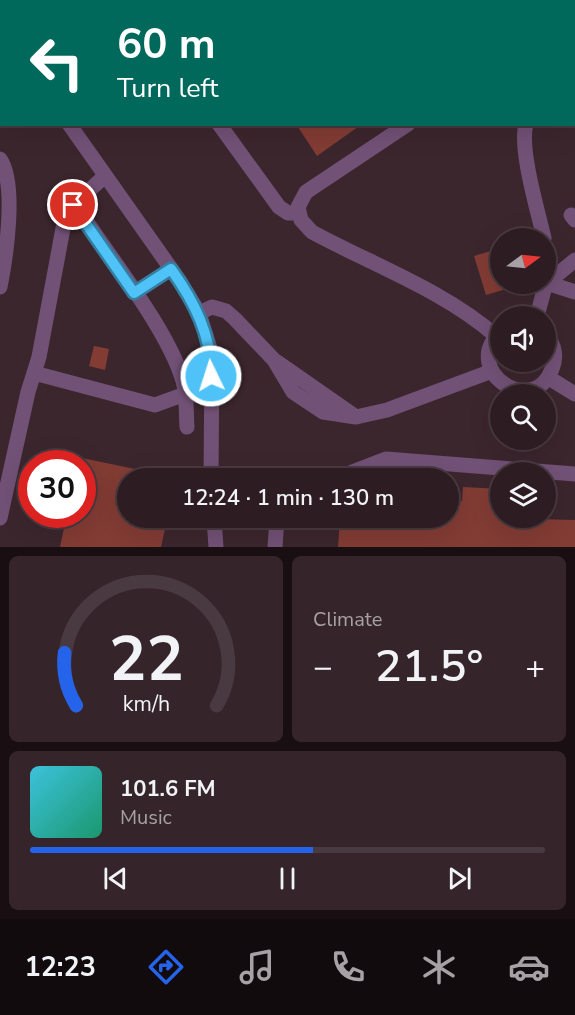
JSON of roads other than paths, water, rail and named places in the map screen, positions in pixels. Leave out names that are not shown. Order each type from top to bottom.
[{"type":"street","points":[[70,126],[171,269],[198,313],[212,355],[211,468]]},
{"type":"street","points":[[220,126],[279,207],[288,213],[298,213]]},
{"type":"street","points":[[405,126],[306,192],[297,207],[298,213],[312,232],[410,281],[490,329]]},
{"type":"street","points":[[526,126],[525,152],[542,228]]},
{"type":"street","points":[[0,159],[6,168],[8,214],[0,287]]},
{"type":"street","points":[[0,518],[39,357],[60,239],[73,205],[105,176]]},
{"type":"street","points":[[73,205],[134,293],[177,365],[184,394],[187,427]]},
{"type":"street","points":[[556,276],[575,260]]},
{"type":"street","points":[[134,293],[171,269]]},
{"type":"street","points":[[556,286],[575,292]]},
{"type":"street","points":[[198,313],[212,307],[226,311],[274,360],[356,417],[387,410],[490,372]]},
{"type":"street","points":[[493,372],[504,386],[514,390],[536,388],[549,378],[551,372]]},
{"type":"street","points":[[34,373],[155,405],[184,394]]},
{"type":"street","points":[[549,378],[575,394]]},
{"type":"street","points":[[363,468],[386,459],[575,474]]},
{"type":"street","points":[[215,528],[216,547]]},
{"type":"street","points":[[275,547],[276,528]]}]
